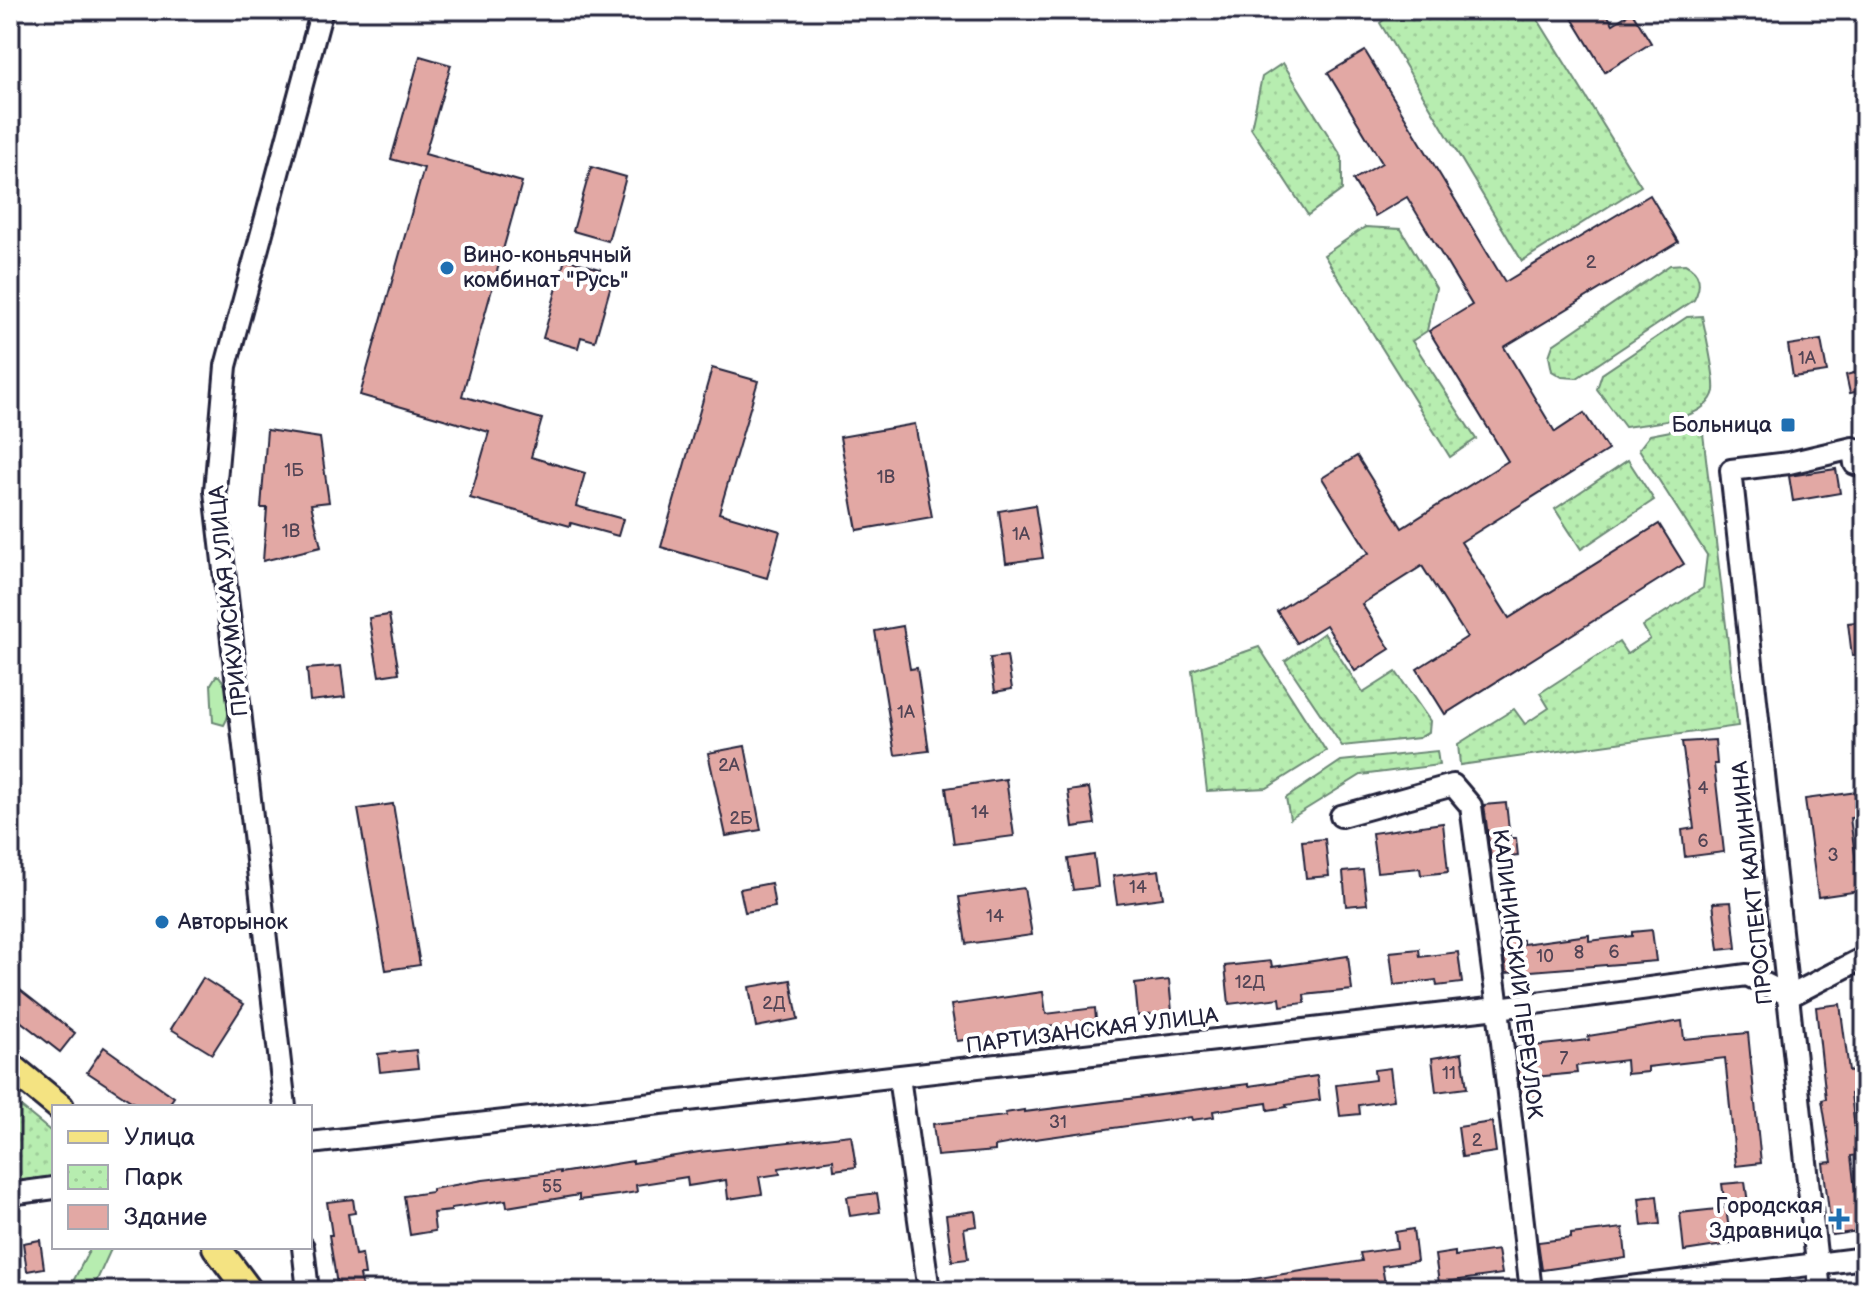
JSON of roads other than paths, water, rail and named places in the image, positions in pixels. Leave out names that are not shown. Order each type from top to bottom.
[{"type":"main road","points":[[10,1066],[58,1105]]},
{"type":"main road","points":[[218,1249],[249,1291]]},
{"type":"street","name":"ПРИКУМСКАЯ УЛИЦА","points":[[285,1105],[215,491],[226,366],[322,10]]},
{"type":"street","name":"ПРОСПЕКТ КАЛИНИНА","points":[[1820,1291],[1731,470],[1789,463],[1853,448],[1855,464],[1865,466]]},
{"type":"street","name":"КАЛИНИНСКИЙ ПЕРЕУЛОК","points":[[1341,816],[1453,785],[1471,806],[1531,1291]]},
{"type":"street","points":[[1790,996],[1865,957]]},
{"type":"street","name":"ПАРТИЗАНСКАЯ УЛИЦА","points":[[312,1143],[1498,1008],[1747,975],[1790,996]]},
{"type":"street","points":[[899,1077],[929,1291]]},
{"type":"street","points":[[10,1194],[52,1188]]},
{"type":"street","points":[[303,1249],[308,1291]]},
{"type":"street","points":[[1598,1291],[1865,1258]]},
{"type":"place","name":"Вино-коньячный комбинат \"Русь\"","points":[[447,268]]},
{"type":"place","name":"Больница","points":[[1788,425]]},
{"type":"place","name":"Авторынок","points":[[162,922]]},
{"type":"place","name":"Городская Здравница","points":[[1839,1219]]}]
